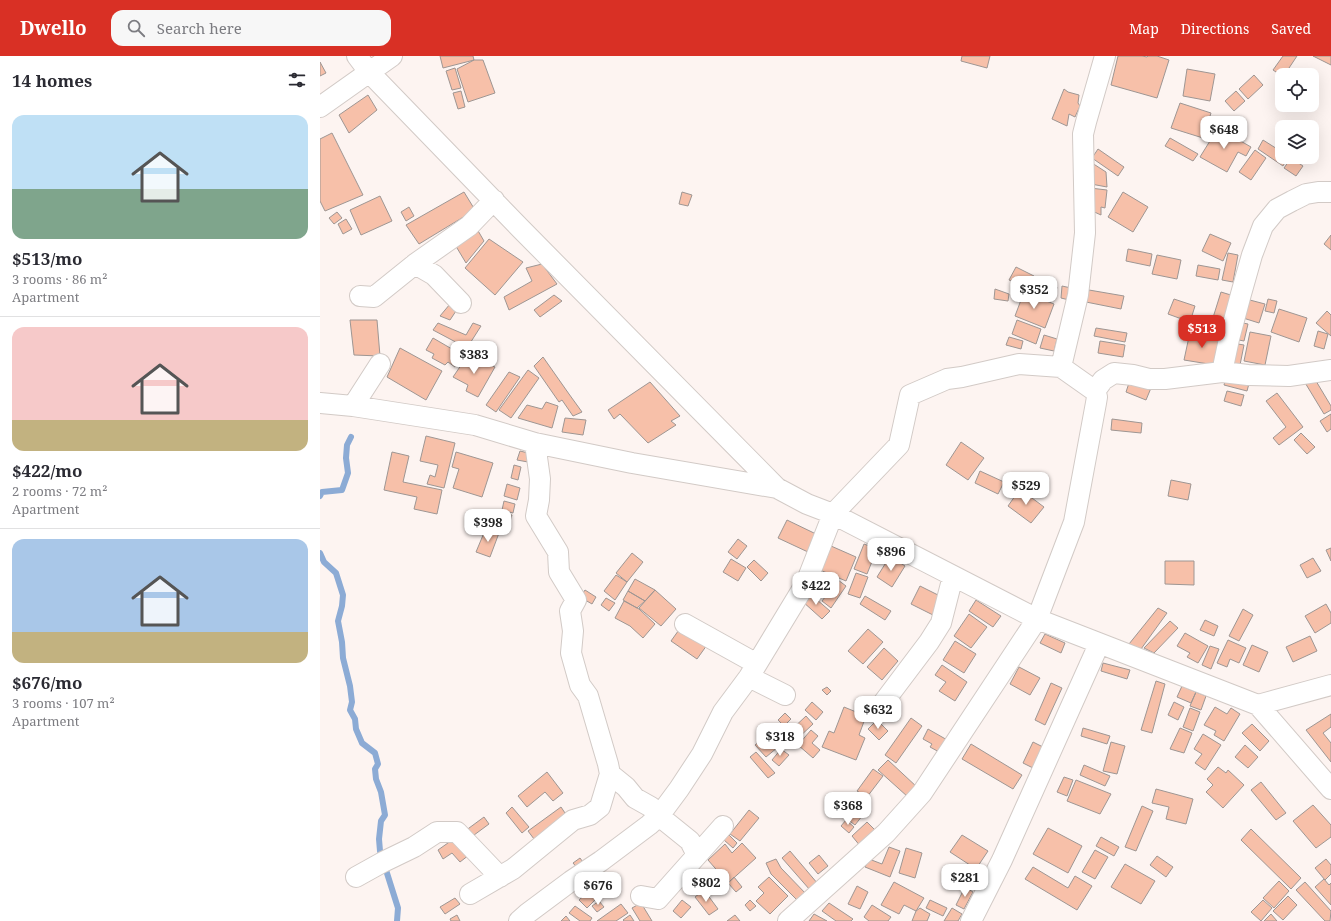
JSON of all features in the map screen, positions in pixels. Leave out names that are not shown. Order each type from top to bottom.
[{"type":"street","points":[[320,106],[363,64],[392,56]]},
{"type":"street","points":[[1061,367],[1078,295],[1085,233],[1084,134],[1086,122],[1106,56]]},
{"type":"street","points":[[363,64],[494,200],[777,488]]},
{"type":"street","points":[[1222,372],[1241,294],[1252,255],[1263,226],[1277,209],[1292,201],[1306,194],[1331,192]]},
{"type":"street","points":[[360,296],[374,297],[415,264],[469,226],[494,200]]},
{"type":"street","points":[[415,264],[434,275],[460,303]]},
{"type":"street","points":[[353,406],[380,364]]},
{"type":"street","points":[[519,921],[659,816],[702,754],[723,712],[753,671],[806,583],[833,514],[899,445],[910,395],[947,379],[1020,364],[1061,367],[1095,391],[1097,397],[1074,522],[1037,620],[922,793],[886,833],[788,921]]},
{"type":"street","points":[[1095,391],[1103,380],[1114,373],[1133,375],[1149,379],[1165,379],[1222,372],[1248,375],[1289,376],[1331,370]]},
{"type":"street","points":[[320,403],[353,406],[475,425],[535,443],[632,463],[777,488],[808,504],[833,514],[1037,620],[1258,704],[1331,789]]},
{"type":"street","points":[[470,894],[500,877],[533,853],[573,820],[590,815],[600,807],[610,774],[588,696],[580,685],[571,653],[573,631],[570,611],[576,600],[559,572],[558,552],[536,516],[539,500],[540,479],[535,443]]},
{"type":"street","points":[[883,703],[929,642],[941,623],[953,576]]},
{"type":"street","points":[[685,624],[785,695]]},
{"type":"street","points":[[971,921],[1002,860],[1099,644]]},
{"type":"street","points":[[1258,704],[1331,685]]},
{"type":"street","points":[[610,774],[626,787],[635,798],[651,807],[659,816],[690,842],[697,855]]},
{"type":"street","points":[[641,896],[658,899],[723,826]]},
{"type":"street","points":[[356,877],[414,847],[437,832],[457,832],[500,877]]},
{"type":"building","points":[[440,56],[473,56],[474,60],[443,68]]},
{"type":"building","points":[[962,56],[990,56],[987,68],[961,61]]},
{"type":"building","points":[[1118,56],[1157,56],[1169,60],[1157,98],[1111,85]]},
{"type":"building","points":[[1283,56],[1297,56],[1289,68],[1275,68],[1275,71],[1273,70]]},
{"type":"building","points":[[1313,56],[1331,56],[1331,65]]},
{"type":"building","points":[[474,60],[483,60],[495,93],[468,102],[457,69]]},
{"type":"building","points":[[320,62],[326,73],[320,76]]},
{"type":"building","points":[[455,68],[461,88],[452,90],[446,71]]},
{"type":"building","points":[[1187,69],[1215,74],[1210,101],[1183,96]]},
{"type":"building","points":[[1254,75],[1263,85],[1248,99],[1239,89]]},
{"type":"building","points":[[1064,89],[1068,92],[1079,95],[1078,103],[1080,106],[1075,117],[1069,114],[1067,126],[1052,119]]},
{"type":"building","points":[[461,91],[465,107],[458,109],[453,93]]},
{"type":"building","points":[[1236,91],[1245,101],[1234,111],[1225,101]]},
{"type":"building","points":[[368,95],[377,110],[349,133],[339,115]]},
{"type":"building","points":[[1180,103],[1211,113],[1203,138],[1171,128]]},
{"type":"building","points":[[1218,128],[1251,147],[1246,156],[1238,152],[1227,172],[1200,157]]},
{"type":"building","points":[[332,133],[363,195],[325,211],[320,201],[320,139]]},
{"type":"building","points":[[1170,138],[1198,154],[1193,161],[1165,146]]},
{"type":"building","points":[[1263,140],[1275,148],[1275,161],[1258,149]]},
{"type":"building","points":[[1098,149],[1124,167],[1118,176],[1092,158]]},
{"type":"building","points":[[1255,150],[1266,158],[1251,180],[1239,172]]},
{"type":"building","points":[[1092,163],[1106,172],[1107,187],[1091,184]]},
{"type":"building","points":[[1287,164],[1300,164],[1303,166],[1296,176],[1284,168]]},
{"type":"building","points":[[1090,188],[1107,190],[1105,208],[1101,207],[1101,215],[1090,210]]},
{"type":"building","points":[[464,192],[475,210],[419,244],[406,225]]},
{"type":"building","points":[[682,192],[692,195],[688,206],[679,204]]},
{"type":"building","points":[[1123,192],[1148,207],[1133,232],[1108,217]]},
{"type":"building","points":[[380,196],[392,221],[361,235],[350,210]]},
{"type":"building","points":[[409,207],[414,216],[406,221],[401,212]]},
{"type":"building","points":[[337,212],[342,218],[334,224],[329,218]]},
{"type":"building","points":[[346,219],[352,229],[343,234],[338,224]]},
{"type":"building","points":[[477,229],[484,241],[466,263],[454,243]]},
{"type":"building","points":[[1210,234],[1231,243],[1223,261],[1202,251]]},
{"type":"building","points":[[1331,235],[1331,250],[1324,244]]},
{"type":"building","points":[[489,239],[523,262],[495,295],[465,268]]},
{"type":"building","points":[[1128,249],[1152,254],[1150,266],[1126,261]]},
{"type":"building","points":[[1228,253],[1238,255],[1233,282],[1222,280]]},
{"type":"building","points":[[1157,255],[1181,260],[1177,279],[1152,274]]},
{"type":"building","points":[[542,264],[557,284],[509,310],[504,297],[532,281],[526,268]]},
{"type":"building","points":[[1198,265],[1220,269],[1218,280],[1196,276]]},
{"type":"building","points":[[1016,267],[1034,276],[1028,288],[1009,280]]},
{"type":"building","points":[[1041,283],[1057,287],[1055,297],[1039,293]]},
{"type":"building","points":[[1062,286],[1071,288],[1069,300],[1061,298]]},
{"type":"building","points":[[995,289],[1009,294],[1008,301],[994,299]]},
{"type":"building","points":[[1089,290],[1124,296],[1121,309],[1086,302]]},
{"type":"building","points":[[1024,292],[1054,304],[1045,328],[1015,316]]},
{"type":"building","points":[[1221,292],[1234,296],[1224,328],[1211,324]]},
{"type":"building","points":[[554,295],[562,301],[540,317],[534,310]]},
{"type":"building","points":[[1174,299],[1195,306],[1190,322],[1168,314]]},
{"type":"building","points":[[1246,299],[1265,304],[1259,323],[1240,317]]},
{"type":"building","points":[[1268,299],[1277,301],[1274,313],[1265,311]]},
{"type":"building","points":[[450,304],[458,308],[450,320],[440,316]]},
{"type":"building","points":[[1279,309],[1307,318],[1299,342],[1271,332]]},
{"type":"building","points":[[1327,311],[1331,315],[1331,336],[1316,323]]},
{"type":"building","points":[[350,320],[377,320],[380,356],[354,355]]},
{"type":"building","points":[[1017,320],[1041,329],[1036,344],[1012,334]]},
{"type":"building","points":[[1238,322],[1248,324],[1244,341],[1234,339]]},
{"type":"building","points":[[438,323],[466,335],[473,323],[481,326],[467,348],[433,330]]},
{"type":"building","points":[[1096,328],[1127,333],[1125,342],[1094,336]]},
{"type":"building","points":[[1318,331],[1328,334],[1324,349],[1314,346]]},
{"type":"building","points":[[1190,332],[1221,338],[1215,365],[1184,360]]},
{"type":"building","points":[[1250,332],[1271,336],[1265,365],[1244,361]]},
{"type":"building","points":[[1044,335],[1057,339],[1054,351],[1040,348]]},
{"type":"building","points":[[1009,337],[1023,341],[1021,349],[1006,345]]},
{"type":"building","points":[[433,338],[464,356],[455,367],[448,362],[445,365],[432,358],[434,354],[426,350]]},
{"type":"building","points":[[1100,341],[1125,345],[1123,357],[1098,353]]},
{"type":"building","points":[[1232,343],[1244,345],[1240,365],[1228,362]]},
{"type":"building","points":[[400,348],[442,371],[426,400],[387,377]]},
{"type":"building","points":[[468,355],[495,367],[478,397],[466,391],[468,385],[453,377]]},
{"type":"building","points":[[543,357],[582,412],[573,416],[562,400],[559,402],[534,366]]},
{"type":"building","points":[[528,370],[539,378],[511,418],[499,410]]},
{"type":"building","points":[[509,372],[520,377],[496,412],[486,405]]},
{"type":"building","points":[[1227,374],[1250,380],[1247,391],[1224,385]]},
{"type":"building","points":[[1313,376],[1331,406],[1331,410],[1324,414],[1304,381]]},
{"type":"building","points":[[1130,380],[1151,388],[1146,400],[1126,392]]},
{"type":"building","points":[[650,382],[680,416],[671,421],[676,425],[648,443],[620,414],[614,419],[608,410]]},
{"type":"building","points":[[1227,391],[1244,395],[1241,406],[1224,401]]},
{"type":"building","points":[[1277,393],[1303,427],[1279,445],[1273,438],[1286,427],[1266,401]]},
{"type":"building","points":[[546,402],[558,406],[552,428],[518,418],[527,405],[542,409]]},
{"type":"building","points":[[1331,414],[1331,429],[1327,432],[1320,421]]},
{"type":"building","points":[[565,418],[586,420],[583,435],[562,432]]},
{"type":"building","points":[[1112,419],[1142,423],[1141,433],[1111,430]]},
{"type":"building","points":[[1301,433],[1315,447],[1307,454],[1294,440]]},
{"type":"building","points":[[426,436],[455,443],[444,488],[427,484],[430,475],[435,477],[438,465],[420,461]]},
{"type":"building","points":[[961,442],[984,458],[968,480],[946,465]]},
{"type":"building","points":[[520,451],[528,453],[528,462],[517,460]]},
{"type":"building","points":[[392,452],[409,456],[403,482],[442,490],[437,514],[414,509],[417,497],[384,490]]},
{"type":"building","points":[[456,452],[493,463],[482,497],[453,488],[459,469],[452,467]]},
{"type":"building","points":[[514,465],[521,467],[518,480],[511,478]]},
{"type":"building","points":[[980,471],[1004,482],[998,494],[975,483]]},
{"type":"building","points":[[1171,480],[1191,484],[1188,500],[1168,496]]},
{"type":"building","points":[[507,484],[520,488],[517,500],[504,496]]},
{"type":"building","points":[[1020,489],[1044,507],[1031,523],[1008,506]]},
{"type":"building","points":[[504,501],[515,504],[513,513],[502,510]]},
{"type":"building","points":[[492,511],[512,515],[509,525],[490,521]]},
{"type":"building","points":[[787,520],[816,534],[808,552],[778,538]]},
{"type":"building","points":[[486,528],[499,533],[490,557],[476,552]]},
{"type":"building","points":[[738,539],[747,546],[737,559],[728,552]]},
{"type":"building","points":[[864,544],[877,549],[867,574],[854,569]]},
{"type":"building","points":[[831,546],[856,557],[846,581],[820,570]]},
{"type":"building","points":[[1331,548],[1331,561],[1326,550]]},
{"type":"building","points":[[632,553],[643,562],[627,582],[616,573]]},
{"type":"building","points":[[890,556],[905,566],[892,587],[877,577]]},
{"type":"building","points":[[1313,558],[1321,571],[1307,578],[1300,565]]},
{"type":"building","points":[[731,559],[746,568],[738,581],[723,572]]},
{"type":"building","points":[[754,560],[768,573],[761,581],[747,567]]},
{"type":"building","points":[[1165,561],[1194,561],[1194,585],[1165,584]]},
{"type":"building","points":[[856,573],[868,577],[860,598],[848,594]]},
{"type":"building","points":[[616,575],[627,582],[615,600],[604,591]]},
{"type":"building","points":[[819,576],[828,582],[819,595],[810,589]]},
{"type":"building","points":[[635,579],[655,590],[645,601],[628,591]]},
{"type":"building","points":[[838,580],[846,586],[831,608],[822,601]]},
{"type":"building","points":[[920,586],[942,597],[933,615],[911,604]]},
{"type":"building","points":[[585,590],[596,597],[592,604],[580,597]]},
{"type":"building","points":[[655,590],[676,609],[661,626],[639,608]]},
{"type":"building","points":[[628,591],[645,601],[637,608],[623,600]]},
{"type":"building","points":[[809,593],[830,611],[822,619],[802,601]]},
{"type":"building","points":[[865,596],[891,611],[885,620],[860,604]]},
{"type":"building","points":[[606,598],[615,603],[609,611],[601,605]]},
{"type":"building","points":[[976,600],[1001,616],[993,627],[969,611]]},
{"type":"building","points":[[624,601],[639,609],[655,624],[643,638],[630,626],[615,618]]},
{"type":"building","points":[[1326,604],[1331,613],[1331,623],[1315,633],[1305,616]]},
{"type":"building","points":[[1158,608],[1167,613],[1141,649],[1129,644]]},
{"type":"building","points":[[1243,609],[1253,615],[1239,641],[1229,636]]},
{"type":"building","points":[[969,614],[987,627],[971,648],[954,636]]},
{"type":"building","points":[[1205,620],[1218,626],[1214,636],[1200,630]]},
{"type":"building","points":[[1170,621],[1178,628],[1154,653],[1144,648]]},
{"type":"building","points":[[681,627],[707,645],[697,659],[671,641]]},
{"type":"building","points":[[868,629],[883,642],[863,664],[848,651]]},
{"type":"building","points":[[1185,633],[1208,646],[1198,663],[1187,657],[1190,653],[1177,646]]},
{"type":"building","points":[[1045,634],[1065,643],[1061,653],[1040,643]]},
{"type":"building","points":[[1310,636],[1317,651],[1293,662],[1286,647]]},
{"type":"building","points":[[1228,640],[1246,648],[1239,663],[1230,659],[1227,667],[1217,663]]},
{"type":"building","points":[[955,641],[976,654],[964,673],[943,660]]},
{"type":"building","points":[[1252,645],[1268,652],[1259,672],[1243,665]]},
{"type":"building","points":[[1210,646],[1219,649],[1211,669],[1202,665]]},
{"type":"building","points":[[884,648],[898,661],[882,680],[867,667]]},
{"type":"building","points":[[1103,663],[1130,670],[1127,679],[1101,671]]},
{"type":"building","points":[[942,665],[967,682],[955,701],[939,691],[946,682],[935,675]]},
{"type":"building","points":[[1019,667],[1040,678],[1030,695],[1010,684]]},
{"type":"building","points":[[1156,681],[1165,684],[1152,733],[1141,730]]},
{"type":"building","points":[[1051,683],[1062,688],[1045,725],[1035,720]]},
{"type":"building","points":[[1182,686],[1196,692],[1191,703],[1177,697]]},
{"type":"building","points":[[827,687],[831,691],[827,695],[822,690]]},
{"type":"building","points":[[1196,692],[1206,696],[1201,710],[1190,706]]},
{"type":"building","points":[[812,702],[823,712],[816,720],[805,710]]},
{"type":"building","points":[[1174,702],[1184,707],[1178,720],[1168,715]]},
{"type":"building","points":[[844,707],[866,716],[859,735],[865,738],[856,760],[822,747],[829,731],[834,733]]},
{"type":"building","points":[[1215,707],[1227,714],[1231,708],[1240,714],[1224,741],[1214,735],[1216,731],[1204,725]]},
{"type":"building","points":[[1190,708],[1200,712],[1193,731],[1183,727]]},
{"type":"building","points":[[785,713],[791,719],[784,726],[778,720]]},
{"type":"building","points":[[1331,714],[1331,727],[1323,733],[1331,743],[1331,762],[1306,730]]},
{"type":"building","points":[[806,716],[813,724],[796,740],[789,732]]},
{"type":"building","points":[[911,718],[922,726],[896,763],[885,755]]},
{"type":"building","points":[[877,720],[888,731],[879,740],[868,729]]},
{"type":"building","points":[[1252,724],[1269,741],[1260,751],[1242,733]]},
{"type":"building","points":[[778,725],[789,738],[766,757],[755,745]]},
{"type":"building","points":[[1083,728],[1110,736],[1107,744],[1081,736]]},
{"type":"building","points":[[1180,728],[1192,733],[1184,753],[1170,749]]},
{"type":"building","points":[[928,729],[949,741],[941,753],[930,747],[932,744],[923,739]]},
{"type":"building","points":[[811,730],[818,736],[812,743],[820,750],[813,758],[798,745]]},
{"type":"building","points":[[1203,734],[1221,745],[1205,770],[1195,763],[1202,754],[1194,749]]},
{"type":"building","points":[[1033,742],[1051,751],[1041,772],[1023,763]]},
{"type":"building","points":[[1111,742],[1125,746],[1117,774],[1103,771]]},
{"type":"building","points":[[971,744],[1022,775],[1013,789],[962,759]]},
{"type":"building","points":[[1245,745],[1258,757],[1248,768],[1235,757]]},
{"type":"building","points":[[781,749],[789,755],[779,766],[772,760]]},
{"type":"building","points":[[756,752],[775,773],[768,778],[750,757]]},
{"type":"building","points":[[888,760],[918,788],[908,797],[878,770]]},
{"type":"building","points":[[1084,765],[1110,776],[1105,786],[1080,775]]},
{"type":"building","points":[[1218,767],[1226,773],[1228,770],[1244,785],[1223,808],[1206,792],[1213,785],[1207,779]]},
{"type":"building","points":[[873,769],[883,776],[867,797],[857,791]]},
{"type":"building","points":[[547,772],[563,793],[553,801],[545,792],[527,807],[518,796]]},
{"type":"building","points":[[1064,777],[1073,780],[1067,796],[1057,792]]},
{"type":"building","points":[[1076,780],[1111,794],[1100,814],[1067,801]]},
{"type":"building","points":[[1261,782],[1286,813],[1276,820],[1251,790]]},
{"type":"building","points":[[1156,789],[1193,799],[1186,824],[1166,819],[1169,807],[1152,803]]},
{"type":"building","points":[[854,794],[870,806],[855,825],[839,813]]},
{"type":"building","points":[[1313,805],[1331,825],[1331,837],[1316,848],[1293,821]]},
{"type":"building","points":[[1142,806],[1153,811],[1136,851],[1125,847]]},
{"type":"building","points":[[512,807],[529,827],[522,833],[506,813]]},
{"type":"building","points":[[561,807],[567,816],[534,839],[528,831]]},
{"type":"building","points":[[749,810],[759,818],[740,841],[730,834]]},
{"type":"building","points":[[484,817],[489,824],[470,838],[465,831]]},
{"type":"building","points":[[846,820],[854,827],[849,833],[841,826]]},
{"type":"building","points":[[867,822],[877,832],[861,847],[852,836]]},
{"type":"building","points":[[1048,828],[1082,846],[1068,873],[1033,854]]},
{"type":"building","points":[[1251,829],[1301,878],[1291,889],[1241,840]]},
{"type":"building","points":[[729,835],[737,843],[733,848],[724,840]]},
{"type":"building","points":[[962,835],[988,851],[976,869],[950,852]]},
{"type":"building","points":[[1101,837],[1119,847],[1114,856],[1096,846]]},
{"type":"building","points":[[455,838],[469,855],[460,862],[452,853],[443,859],[438,850]]},
{"type":"building","points":[[742,843],[756,858],[728,883],[708,860],[725,844],[732,853]]},
{"type":"building","points":[[889,847],[900,851],[890,877],[865,867],[869,859],[882,864]]},
{"type":"building","points":[[906,848],[922,853],[915,878],[899,873]]},
{"type":"building","points":[[1095,850],[1108,857],[1095,879],[1082,872]]},
{"type":"building","points":[[790,851],[818,884],[810,890],[782,858]]},
{"type":"building","points":[[819,855],[828,866],[818,874],[809,863]]},
{"type":"building","points":[[1157,856],[1173,867],[1166,877],[1150,865]]},
{"type":"building","points":[[580,858],[585,865],[579,870],[573,863]]},
{"type":"building","points":[[776,859],[781,868],[808,896],[800,903],[771,874],[766,863]]},
{"type":"building","points":[[1326,859],[1331,865],[1331,874],[1325,880],[1315,868]]},
{"type":"building","points":[[1125,864],[1155,881],[1141,904],[1111,887]]},
{"type":"building","points":[[1033,867],[1068,888],[1075,876],[1092,886],[1077,910],[1025,879]]},
{"type":"building","points":[[734,877],[742,887],[736,892],[728,883]]},
{"type":"building","points":[[769,877],[788,896],[770,914],[756,901],[764,893],[758,887]]},
{"type":"building","points":[[1324,879],[1329,885],[1331,883],[1331,905],[1315,887]]},
{"type":"building","points":[[1279,881],[1289,891],[1274,908],[1263,898]]},
{"type":"building","points":[[894,882],[924,898],[916,911],[904,905],[899,914],[881,905]]},
{"type":"building","points":[[1305,882],[1331,911],[1330,921],[1325,921],[1296,890]]},
{"type":"building","points":[[857,886],[868,892],[860,909],[848,904]]},
{"type":"building","points":[[965,887],[973,892],[964,909],[956,905]]},
{"type":"building","points":[[591,889],[598,897],[587,908],[579,900]]},
{"type":"building","points":[[704,890],[718,909],[709,915],[695,897]]},
{"type":"building","points":[[1288,896],[1297,905],[1283,920],[1273,911]]},
{"type":"building","points":[[455,898],[460,904],[445,914],[440,907]]},
{"type":"building","points":[[682,900],[691,907],[681,918],[673,911]]},
{"type":"building","points":[[750,900],[756,906],[750,911],[745,905]]},
{"type":"building","points":[[930,900],[947,908],[943,916],[926,908]]},
{"type":"building","points":[[1263,900],[1272,908],[1261,921],[1251,912]]},
{"type":"building","points":[[599,901],[604,907],[597,912],[592,906]]},
{"type":"building","points":[[641,903],[652,921],[640,921],[632,908]]},
{"type":"building","points":[[829,903],[853,919],[851,921],[836,921],[822,911]]},
{"type":"building","points":[[621,904],[628,913],[616,921],[597,921]]},
{"type":"building","points":[[872,905],[891,917],[888,921],[869,921],[864,917]]},
{"type":"building","points":[[575,906],[592,918],[590,921],[580,921],[569,913]]},
{"type":"building","points":[[920,908],[930,914],[927,921],[912,921],[916,911]]},
{"type":"building","points":[[952,908],[962,914],[958,921],[944,921]]},
{"type":"building","points":[[814,914],[827,921],[809,921]]},
{"type":"building","points":[[1271,914],[1277,921],[1264,921]]},
{"type":"building","points":[[457,915],[460,921],[451,921],[450,919]]},
{"type":"building","points":[[630,915],[634,921],[623,920]]},
{"type":"building","points":[[735,915],[740,921],[727,921]]},
{"type":"building","points":[[566,916],[570,921],[561,921]]},
{"type":"waterway","points":[[320,496],[322,492],[342,490],[348,473],[346,458],[347,445],[351,437]]},
{"type":"waterway","points":[[320,553],[324,562],[336,573],[343,595],[338,621],[343,658],[350,686],[352,702],[350,710],[355,719],[356,729],[362,743],[375,753],[378,764],[375,769],[376,779],[381,792],[385,815],[381,821],[379,839],[380,851],[398,908],[397,921]]}]
